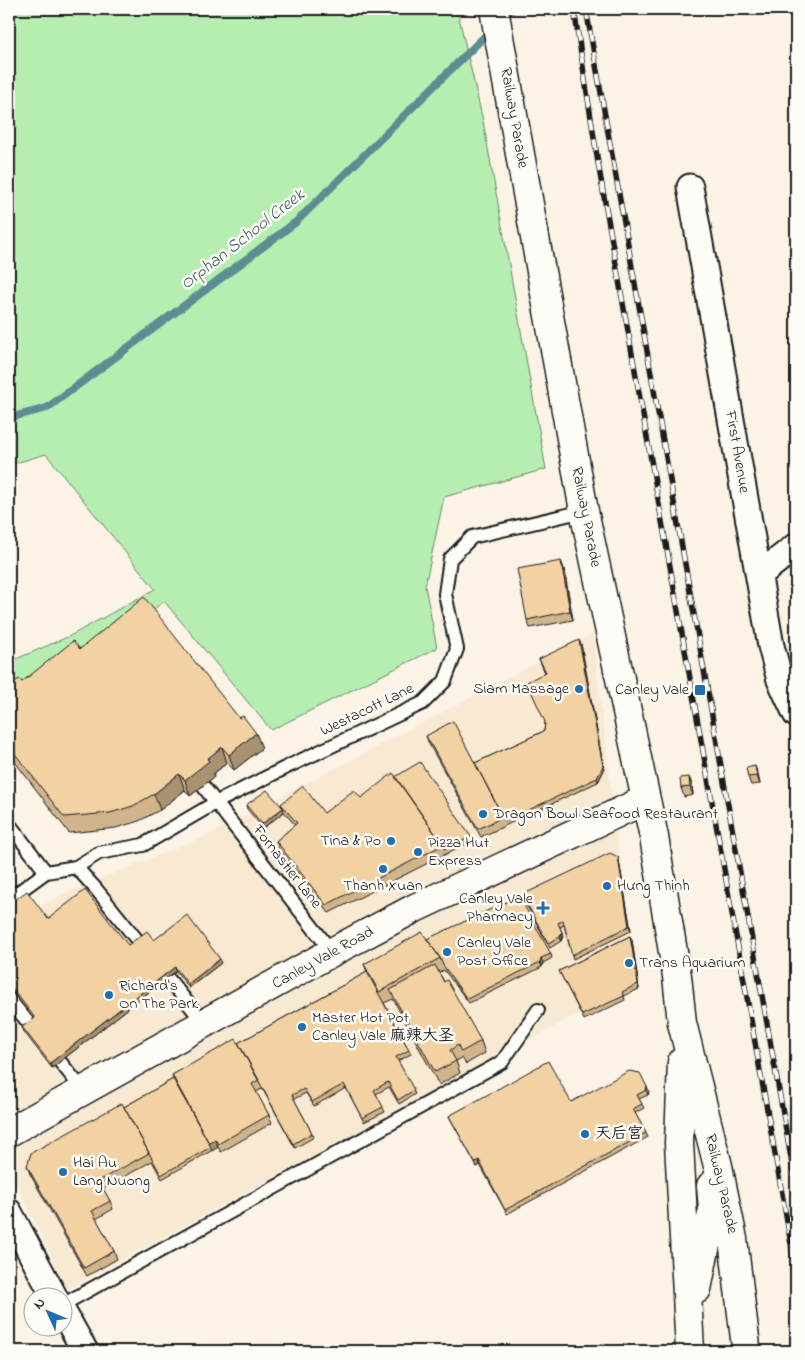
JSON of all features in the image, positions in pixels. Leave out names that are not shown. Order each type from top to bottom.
[{"type":"main road","name":"Railway Parade","points":[[494,9],[584,511],[645,800],[667,915],[682,1023],[718,1166],[733,1239],[746,1349]]},
{"type":"main road","name":"Canley Vale Road","points":[[9,1132],[332,952],[415,908],[645,800]]},
{"type":"main road","name":"Railway Parade","points":[[682,1023],[679,1143],[691,1351]]},
{"type":"main road","points":[[689,1056],[712,1192],[713,1208],[708,1240],[698,1277],[691,1351]]},
{"type":"main road","points":[[679,1143],[708,1240],[746,1349]]},
{"type":"street","name":"First Avenue","points":[[690,187],[775,664],[796,714]]},
{"type":"street","points":[[759,574],[796,546]]},
{"type":"street","points":[[9,1212],[51,1288]]},
{"type":"street","points":[[72,1328],[85,1351]]},
{"type":"lane","name":"Westacott Lane","points":[[76,867],[99,853],[143,845],[216,803],[291,765],[423,703],[445,681],[456,658],[457,649],[445,594],[450,558],[472,537],[584,511]]},
{"type":"lane","name":"Fornastier Lane","points":[[203,786],[332,952]]},
{"type":"lane","points":[[9,824],[46,872]]},
{"type":"lane","points":[[9,899],[46,872],[76,867],[96,889],[204,1024]]},
{"type":"lane","points":[[9,999],[83,1090]]},
{"type":"lane","points":[[72,1299],[502,1062],[538,1010]]},
{"type":"shaded area","points":[[592,634],[635,983],[67,1288],[9,1169],[9,925],[63,894],[208,835]]},
{"type":"green space","points":[[9,9],[457,9],[483,121],[546,469],[444,497],[425,586],[437,648],[271,730],[164,601],[85,665],[9,707],[9,662],[70,636],[155,589],[46,454],[9,465]]},
{"type":"building","points":[[561,561],[570,611],[527,620],[517,569]]},
{"type":"building","points":[[144,597],[239,718],[243,716],[256,733],[229,755],[222,747],[207,759],[209,761],[185,780],[179,774],[154,794],[133,806],[110,813],[64,817],[9,746],[9,687],[19,679],[22,682],[73,641],[80,649]]},
{"type":"building","points":[[579,640],[603,766],[597,778],[505,821],[475,763],[544,731],[545,722],[527,682],[546,672],[539,659]]},
{"type":"building","points":[[453,721],[503,817],[478,829],[426,736]]},
{"type":"building","points":[[420,762],[471,837],[444,849],[395,777]]},
{"type":"building","points":[[755,766],[757,776],[748,777],[746,768]]},
{"type":"building","points":[[393,773],[443,845],[326,905],[276,841],[297,823],[281,804],[303,786],[324,813],[354,790],[361,798]]},
{"type":"building","points":[[689,777],[690,787],[681,788],[680,778]]},
{"type":"building","points":[[267,790],[283,808],[262,824],[246,805]]},
{"type":"building","points":[[610,853],[618,857],[629,926],[572,955],[563,920],[558,923],[562,932],[560,937],[548,943],[522,895]]},
{"type":"building","points":[[85,890],[128,945],[147,931],[154,940],[187,915],[220,959],[188,984],[175,967],[50,1063],[22,1027],[35,1018],[9,984],[9,904],[27,891],[48,919]]},
{"type":"building","points":[[519,896],[551,954],[541,958],[540,962],[467,999],[427,939]]},
{"type":"building","points":[[422,932],[440,958],[379,992],[364,964]]},
{"type":"building","points":[[630,936],[638,984],[622,992],[624,996],[582,1015],[559,971]]},
{"type":"building","points":[[435,965],[444,982],[447,980],[481,1041],[461,1052],[458,1045],[450,1050],[456,1061],[435,1072],[390,990]]},
{"type":"building","points":[[367,972],[409,1050],[396,1057],[414,1090],[398,1100],[388,1082],[374,1090],[383,1107],[362,1118],[344,1084],[312,1102],[304,1089],[292,1095],[312,1133],[293,1144],[238,1043]]},
{"type":"building","points":[[236,1039],[259,1080],[252,1084],[269,1115],[218,1144],[215,1139],[209,1143],[172,1075]]},
{"type":"building","points":[[548,1061],[571,1102],[629,1071],[640,1073],[647,1087],[646,1090],[637,1095],[642,1104],[633,1109],[646,1133],[505,1210],[479,1160],[475,1163],[449,1116]]},
{"type":"building","points":[[173,1079],[211,1147],[161,1175],[124,1107]]},
{"type":"building","points":[[122,1103],[149,1153],[99,1181],[110,1201],[92,1211],[114,1251],[84,1268],[27,1166],[31,1153]]},
{"type":"waterway","name":"Orphan School Creek","points":[[502,19],[512,9]]},
{"type":"waterway","name":"Orphan School Creek","points":[[9,418],[47,408],[296,222],[492,29]]},
{"type":"railway","points":[[574,9],[598,163],[796,1272]]},
{"type":"railway","points":[[586,9],[796,1186]]},
{"type":"place","name":"Siam Massage","points":[[579,689]]},
{"type":"place","name":"Canley Vale","points":[[700,690]]},
{"type":"place","name":"Dragon Bowl Seafood Restaurant","points":[[483,814]]},
{"type":"place","name":"Tina & Po","points":[[391,841]]},
{"type":"place","name":"Pizza Hut Express","points":[[418,852]]},
{"type":"place","name":"Thanh Xuan","points":[[383,869]]},
{"type":"place","name":"Hưng Thịnh","points":[[607,886]]},
{"type":"place","name":"Canley Vale Pharmacy","points":[[543,908]]},
{"type":"place","name":"Canley Vale Post Office","points":[[447,952]]},
{"type":"place","name":"Trans Aquarium","points":[[629,963]]},
{"type":"place","name":"Richard's On The Park","points":[[109,995]]},
{"type":"place","name":"Master Hot Pot Canley Vale 麻辣大圣","points":[[302,1027]]},
{"type":"place","name":"天后宫","points":[[585,1134]]},
{"type":"place","name":"Hai Au Lang Nuong","points":[[63,1172]]}]
